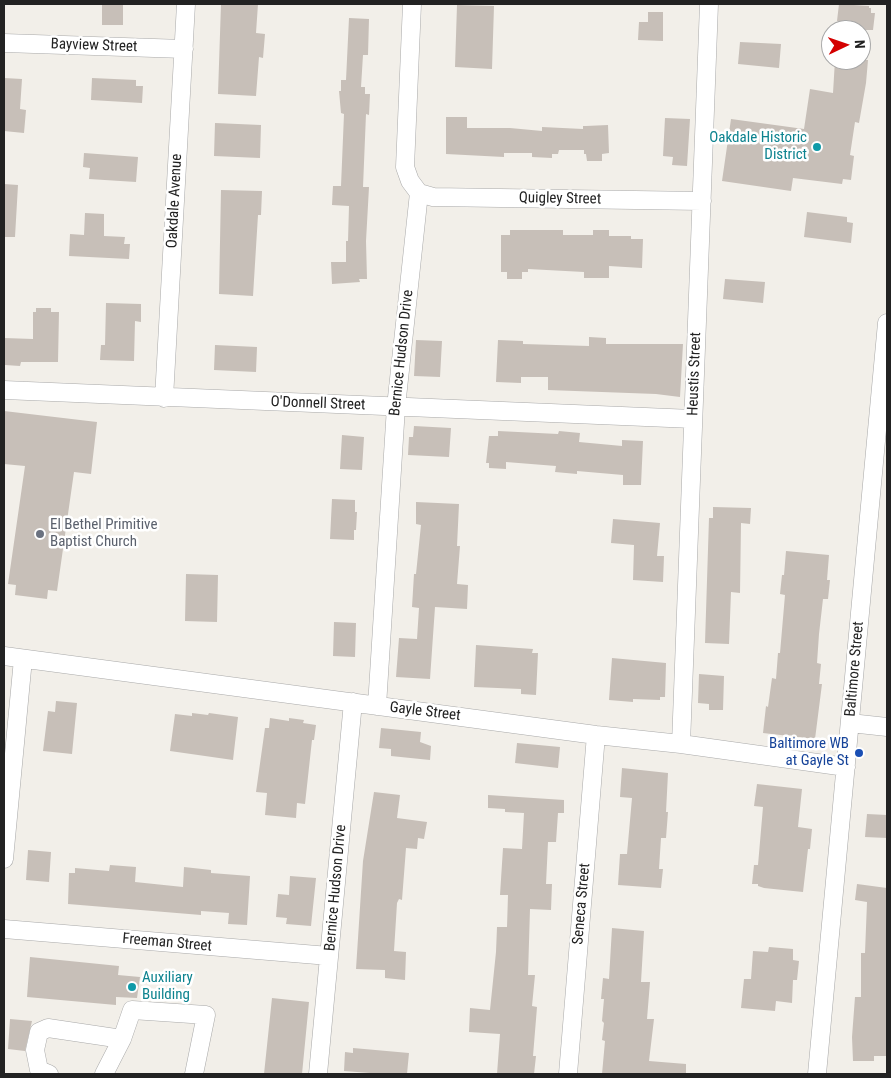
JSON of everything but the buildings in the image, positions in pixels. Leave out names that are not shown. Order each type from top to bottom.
[{"type":"street","name":"Oakdale Avenue","points":[[164,398],[186,4]]},
{"type":"street","points":[[412,4],[405,167],[410,181],[419,193]]},
{"type":"street","name":"Heustis Street","points":[[681,744],[709,4]]},
{"type":"street","name":"Bayview Street","points":[[4,43],[184,49]]},
{"type":"street","name":"Quigley Street","points":[[419,193],[433,196],[702,201]]},
{"type":"street","name":"Bernice Hudson Drive","points":[[378,706],[396,407],[419,193]]},
{"type":"street","name":"Baltimore Street","points":[[817,1074],[887,323]]},
{"type":"street","name":"O'Donnell Street","points":[[4,390],[693,419]]},
{"type":"street","name":"Gayle Street","points":[[4,656],[846,767]]},
{"type":"street","points":[[4,859],[23,659]]},
{"type":"street","name":"Bernice Hudson Drive","points":[[318,1074],[353,702]]},
{"type":"street","points":[[850,723],[887,727]]},
{"type":"street","name":"Seneca Street","points":[[568,1074],[596,735]]},
{"type":"street","name":"Freeman Street","points":[[4,929],[329,956]]},
{"type":"street","points":[[104,1074],[122,1039],[132,1010],[206,1015],[194,1074]]},
{"type":"street","points":[[49,1074],[39,1070],[35,1050],[39,1032],[48,1028],[122,1039]]},
{"type":"place","name":"Oakdale Historic District","points":[[817,147]]},
{"type":"place","name":"El Bethel Primitive Baptist Church","points":[[40,534]]},
{"type":"place","name":"Baltimore WB at Gayle St","points":[[859,753]]},
{"type":"place","name":"Auxiliary Building","points":[[132,987]]}]
